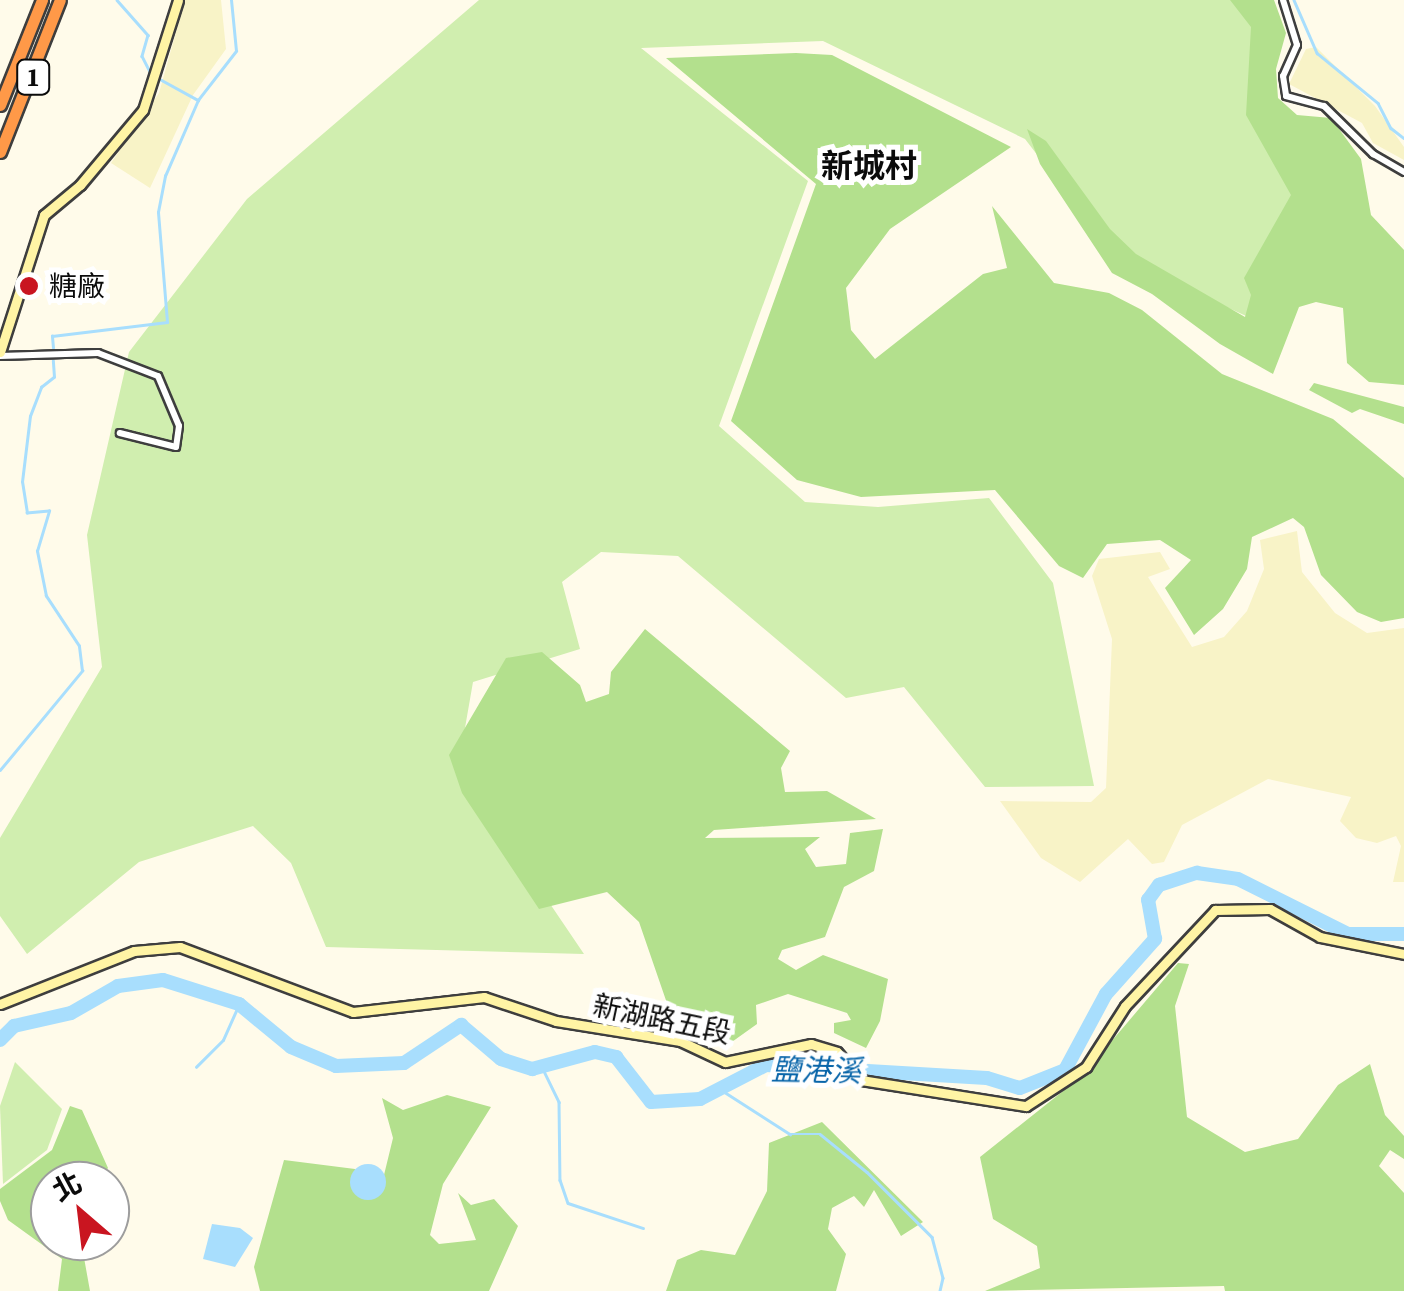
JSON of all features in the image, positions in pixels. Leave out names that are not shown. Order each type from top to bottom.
[{"type":"highway","name":"1","points":[[0,105],[42,0]]},
{"type":"highway","name":"1","points":[[0,152],[60,0]]},
{"type":"street","points":[[120,432],[176,447],[179,426],[158,376],[98,354],[0,354],[44,215],[80,185],[144,110],[178,0]]},
{"type":"street","points":[[1283,0],[1297,45],[1284,76],[1286,96],[1324,106],[1373,154],[1404,172]]},
{"type":"street","name":"新湖路五段","points":[[0,1004],[134,951],[180,948],[354,1012],[484,997],[556,1021],[680,1041],[725,1062],[811,1044],[846,1061],[854,1073],[884,1086],[976,1093],[1026,1106],[1041,1100],[1086,1067],[1168,954],[1215,910],[1231,905],[1270,909],[1350,946],[1404,954]]},
{"type":"shaded area","points":[[185,0],[221,0],[226,49],[193,95],[150,188],[111,163],[159,93]]},
{"type":"shaded area","points":[[1316,47],[1375,106],[1404,147],[1404,160],[1373,143],[1362,123],[1289,84],[1306,49]]},
{"type":"shaded area","points":[[1297,531],[1302,572],[1335,613],[1367,633],[1404,628],[1404,882],[1393,882],[1401,846],[1396,836],[1377,843],[1356,838],[1340,821],[1351,797],[1268,779],[1182,825],[1164,862],[1152,864],[1128,839],[1080,882],[1041,858],[1000,801],[1091,802],[1106,788],[1112,639],[1092,576],[1099,559],[1160,552],[1170,569],[1148,577],[1192,647],[1224,637],[1247,611],[1264,569],[1260,540]]},
{"type":"green space","points":[[479,0],[1248,0],[1264,108],[1305,187],[1268,326],[1115,256],[1025,139],[823,41],[641,48],[808,181],[719,426],[805,502],[878,507],[989,498],[1053,583],[1094,786],[985,787],[904,687],[846,698],[678,556],[601,552],[562,582],[580,649],[473,682],[458,768],[584,954],[326,947],[291,863],[253,826],[139,862],[27,954],[0,916],[0,838],[102,667],[87,535],[129,352],[247,199]]},
{"type":"green space","points":[[1230,0],[1274,0],[1286,33],[1276,69],[1278,98],[1297,115],[1331,118],[1361,159],[1371,215],[1404,250],[1404,385],[1369,382],[1347,363],[1343,308],[1316,302],[1299,307],[1273,374],[1220,344],[1152,294],[1112,273],[1040,164],[1027,129],[1046,141],[1110,229],[1136,254],[1245,317],[1251,295],[1244,278],[1291,195],[1246,115],[1251,27]]},
{"type":"green space","points":[[832,55],[1011,147],[890,229],[846,288],[851,330],[875,359],[983,274],[1007,268],[992,206],[1054,283],[1109,293],[1142,310],[1222,374],[1333,419],[1404,478],[1404,618],[1381,622],[1357,612],[1321,575],[1304,527],[1293,518],[1252,537],[1247,569],[1223,609],[1194,635],[1165,588],[1191,560],[1160,540],[1107,544],[1083,578],[1059,566],[995,490],[861,497],[797,480],[731,421],[816,184],[666,58]]},
{"type":"green space","points":[[1314,383],[1404,407],[1404,424],[1360,409],[1352,413],[1309,390]]},
{"type":"green space","points":[[645,629],[790,751],[781,768],[785,792],[827,791],[876,819],[714,830],[705,838],[820,837],[805,849],[816,867],[846,864],[850,833],[883,829],[874,871],[844,887],[825,937],[782,950],[778,959],[796,970],[823,955],[888,979],[880,1021],[866,1048],[834,1033],[834,1023],[851,1020],[847,1013],[788,994],[756,1005],[757,1024],[729,1044],[708,1034],[649,1031],[670,1012],[639,922],[607,892],[539,909],[462,793],[449,755],[506,658],[542,652],[580,685],[586,702],[609,694],[611,672]]},
{"type":"green space","points":[[1178,963],[1189,964],[1175,1006],[1187,1117],[1245,1152],[1298,1139],[1338,1085],[1370,1064],[1385,1115],[1404,1136],[1404,1159],[1390,1150],[1379,1166],[1404,1193],[1404,1291],[1225,1291],[1224,1286],[985,1291],[1040,1268],[1037,1246],[993,1219],[980,1157],[1082,1076]]},
{"type":"green space","points":[[15,1062],[62,1109],[47,1150],[3,1184],[0,1106]]},
{"type":"green space","points":[[447,1095],[491,1107],[443,1184],[430,1235],[439,1244],[476,1240],[458,1193],[471,1205],[494,1199],[518,1226],[489,1291],[260,1291],[254,1267],[284,1160],[355,1169],[367,1186],[384,1175],[393,1138],[382,1098],[403,1110]]},
{"type":"green space","points":[[70,1106],[82,1110],[105,1161],[37,1161],[52,1150]]},
{"type":"green space","points":[[822,1122],[923,1222],[901,1236],[874,1190],[864,1207],[854,1196],[832,1208],[828,1229],[846,1254],[836,1291],[666,1291],[677,1260],[701,1250],[735,1255],[767,1191],[769,1143]]},
{"type":"green space","points":[[30,1166],[30,1236],[8,1220],[0,1189]]},
{"type":"green space","points":[[62,1261],[85,1261],[90,1291],[58,1291]]},
{"type":"water","points":[[368,1164],[381,1169],[386,1182],[381,1195],[368,1200],[355,1195],[350,1182],[355,1169]]},
{"type":"water","points":[[212,1224],[240,1228],[253,1238],[235,1267],[203,1259]]},
{"type":"waterway","points":[[117,0],[148,35],[142,56],[151,74]]},
{"type":"waterway","points":[[53,348],[52,336],[167,322],[158,212],[165,176],[198,100],[236,51],[231,0]]},
{"type":"waterway","points":[[1294,0],[1317,53],[1378,103],[1391,128],[1404,138]]},
{"type":"waterway","points":[[158,78],[198,100]]},
{"type":"waterway","points":[[0,770],[82,671],[79,646],[46,596],[37,551],[49,511],[27,513],[22,482],[30,416],[41,387],[54,377],[53,361]]},
{"type":"waterway","name":"鹽港溪","points":[[0,1040],[14,1026],[71,1013],[118,986],[163,980],[239,1004],[291,1047],[336,1066],[404,1063],[461,1025],[501,1059],[532,1069],[595,1052],[616,1057],[651,1102],[700,1099],[766,1065],[987,1078],[1020,1088],[1065,1070],[1106,994],[1155,939],[1148,900],[1159,885],[1197,873],[1238,879],[1348,934],[1404,934]]},
{"type":"waterway","points":[[196,1067],[223,1040],[239,1004]]},
{"type":"waterway","points":[[542,1067],[559,1102],[560,1180],[568,1203],[643,1228]]},
{"type":"waterway","points":[[723,1091],[790,1134],[820,1134],[867,1172],[932,1237],[943,1278],[940,1291]]},
{"type":"place","name":"糖廠","points":[[29,286]]},
{"type":"district","name":"新城村","points":[[869,166]]}]
